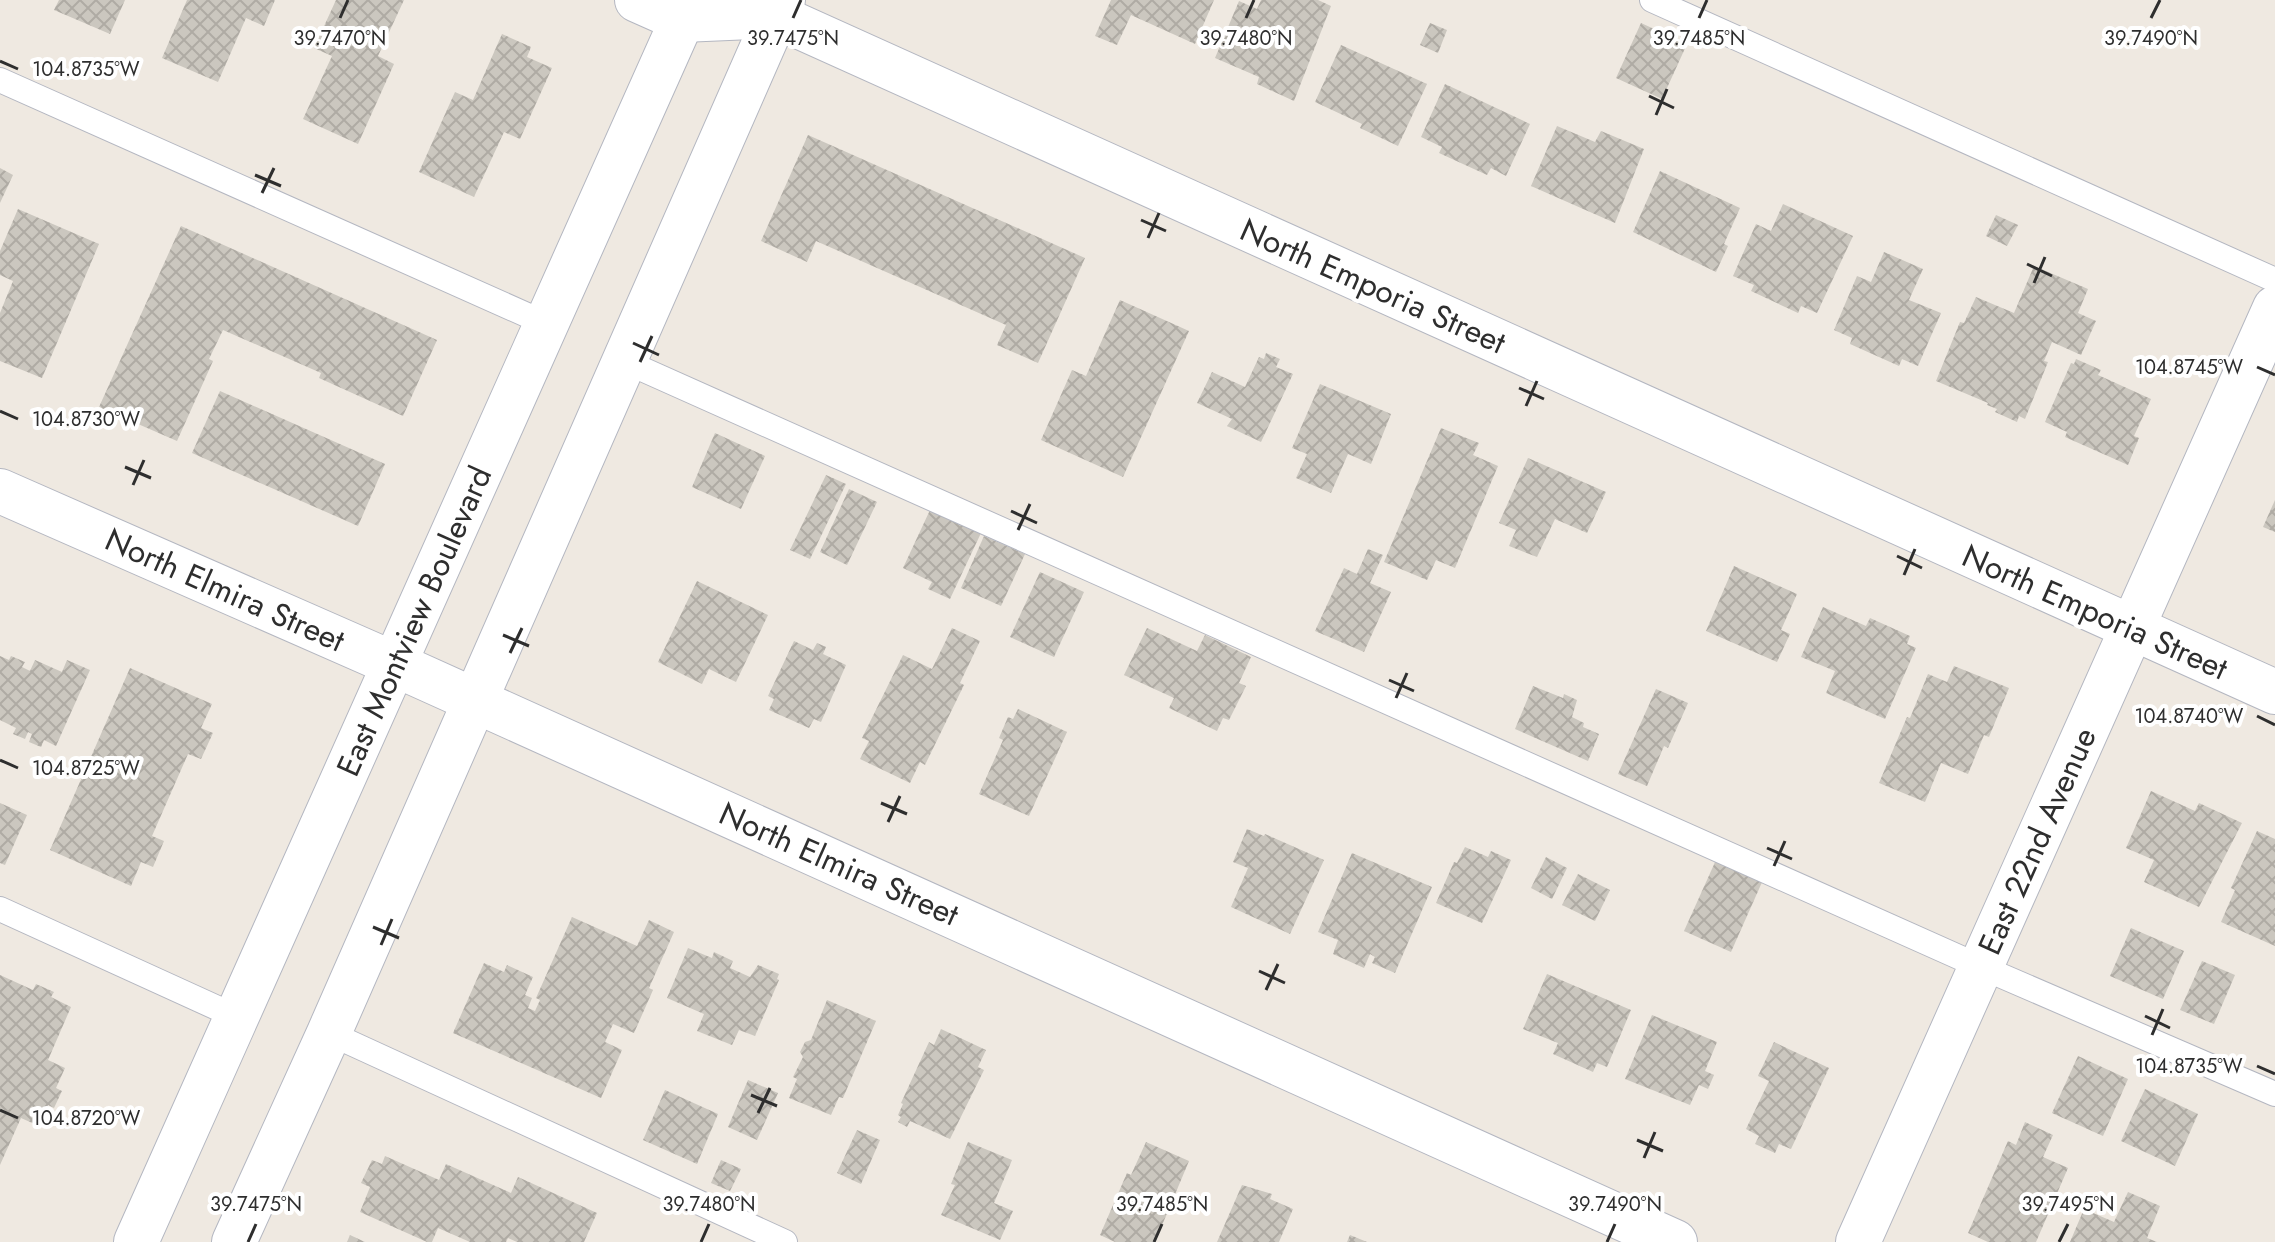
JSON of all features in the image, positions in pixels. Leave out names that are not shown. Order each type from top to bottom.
[{"type":"street","points":[[637,0],[686,10]]},
{"type":"street","points":[[234,1242],[624,361],[775,5]]},
{"type":"street","name":"North Emporia Street","points":[[686,10],[775,5],[2275,692]]},
{"type":"street","name":"East Montview Boulevard","points":[[136,1242],[686,10]]},
{"type":"street","name":"East 22nd Avenue","points":[[1858,1242],[2275,308]]},
{"type":"street","name":"North Elmira Street","points":[[0,491],[475,700],[1675,1242]]},
{"type":"lane","points":[[1652,0],[2275,280]]},
{"type":"lane","points":[[0,80],[547,324]]},
{"type":"lane","points":[[624,361],[1981,967],[2275,1094]]},
{"type":"lane","points":[[0,909],[237,1017]]},
{"type":"lane","points":[[329,1033],[785,1242]]},
{"type":"building","points":[[59,0],[125,0],[110,34],[54,10]]},
{"type":"building","points":[[187,0],[275,0],[264,26],[246,18],[218,82],[162,58]]},
{"type":"building","points":[[336,0],[404,0],[378,56],[394,64],[358,144],[303,119],[332,56],[314,48]]},
{"type":"building","points":[[1111,0],[1214,0],[1195,44],[1131,15],[1117,45],[1095,36]]},
{"type":"building","points":[[1261,0],[1318,0],[1331,6],[1294,101],[1257,84],[1259,77],[1215,58],[1239,1],[1257,9]]},
{"type":"building","points":[[1430,23],[1447,30],[1438,53],[1420,45]]},
{"type":"building","points":[[1641,23],[1687,44],[1662,99],[1616,78]]},
{"type":"building","points":[[502,34],[531,47],[527,57],[552,68],[520,139],[504,132],[474,197],[419,172],[455,92],[473,100]]},
{"type":"building","points":[[1341,45],[1427,84],[1398,146],[1360,128],[1362,124],[1315,102]]},
{"type":"building","points":[[1445,84],[1530,124],[1506,176],[1491,168],[1487,175],[1439,153],[1442,147],[1421,137]]},
{"type":"building","points":[[1557,126],[1595,142],[1601,131],[1644,149],[1615,223],[1531,186]]},
{"type":"building","points":[[808,135],[1085,258],[1038,363],[997,345],[1006,325],[816,241],[807,262],[761,241]]},
{"type":"building","points":[[0,168],[13,175],[0,203]]},
{"type":"building","points":[[1660,171],[1740,208],[1716,272],[1633,232]]},
{"type":"building","points":[[1783,204],[1853,236],[1817,313],[1801,306],[1798,313],[1751,291],[1754,285],[1733,276],[1756,224],[1771,231]]},
{"type":"building","points":[[18,209],[99,244],[42,378],[0,361],[0,313],[13,281],[0,275],[0,251]]},
{"type":"building","points":[[1996,215],[2018,225],[2007,246],[1986,236]]},
{"type":"building","points":[[181,226],[437,340],[403,416],[319,378],[321,373],[223,330],[209,359],[213,361],[177,441],[99,407]]},
{"type":"building","points":[[1884,252],[1923,269],[1909,300],[1941,313],[1918,366],[1902,359],[1899,366],[1850,344],[1852,338],[1834,330],[1857,276],[1871,282]]},
{"type":"building","points":[[2034,266],[2088,289],[2078,313],[2096,321],[2081,355],[2052,342],[2044,361],[2048,362],[2025,419],[2019,416],[2017,422],[1995,412],[1997,409],[1988,403],[1936,381],[1960,322],[1964,323],[1976,297],[2014,313]]},
{"type":"building","points":[[1120,300],[1189,331],[1123,477],[1041,440],[1072,370],[1086,376]]},
{"type":"building","points":[[1266,353],[1280,359],[1276,367],[1293,374],[1261,442],[1227,426],[1232,419],[1197,403],[1212,372],[1245,387],[1259,357],[1264,359]]},
{"type":"building","points":[[2076,359],[2101,370],[2098,375],[2151,399],[2134,436],[2139,438],[2128,465],[2065,437],[2067,432],[2045,422],[2071,363],[2074,364]]},
{"type":"building","points":[[1320,384],[1391,414],[1371,464],[1348,454],[1331,493],[1296,478],[1307,454],[1292,448]]},
{"type":"building","points":[[220,391],[385,464],[358,526],[192,453]]},
{"type":"building","points":[[1441,428],[1479,443],[1473,455],[1498,466],[1455,568],[1436,560],[1427,580],[1384,562]]},
{"type":"building","points":[[715,433],[765,456],[741,509],[692,487]]},
{"type":"building","points":[[1528,458],[1606,492],[1587,533],[1555,519],[1537,557],[1509,546],[1516,530],[1499,523]]},
{"type":"building","points":[[826,475],[846,484],[810,559],[790,550]]},
{"type":"building","points":[[849,489],[877,502],[847,565],[820,552]]},
{"type":"building","points":[[2275,500],[2275,532],[2263,527]]},
{"type":"building","points":[[930,510],[981,533],[950,599],[928,589],[932,582],[903,568]]},
{"type":"building","points":[[984,536],[1025,554],[1001,606],[961,588]]},
{"type":"building","points":[[1368,549],[1383,555],[1370,583],[1391,592],[1364,652],[1315,631],[1344,568],[1357,574]]},
{"type":"building","points":[[1734,566],[1797,594],[1781,630],[1790,634],[1777,662],[1706,631]]},
{"type":"building","points":[[1040,572],[1084,592],[1054,657],[1010,637]]},
{"type":"building","points":[[697,581],[768,615],[736,682],[709,669],[702,684],[658,662]]},
{"type":"building","points":[[1823,607],[1866,626],[1870,618],[1910,636],[1907,644],[1916,648],[1885,719],[1826,693],[1835,671],[1801,657]]},
{"type":"building","points":[[952,628],[980,641],[960,683],[964,685],[925,765],[920,762],[910,783],[860,759],[869,741],[862,738],[903,655],[932,669]]},
{"type":"building","points":[[1147,628],[1197,651],[1205,635],[1251,657],[1239,683],[1246,686],[1229,720],[1223,718],[1217,731],[1169,708],[1174,698],[1124,675]]},
{"type":"building","points":[[794,641],[813,650],[817,643],[826,647],[823,654],[846,665],[821,722],[814,719],[809,728],[769,710],[774,699],[768,696]]},
{"type":"building","points":[[0,656],[9,660],[11,656],[25,662],[22,667],[30,671],[35,660],[62,672],[67,660],[90,670],[56,746],[44,740],[41,747],[29,742],[32,734],[28,732],[25,739],[13,734],[16,728],[0,720]]},
{"type":"building","points":[[1954,666],[2009,688],[1989,737],[1984,735],[1968,774],[1941,763],[1925,802],[1879,783],[1928,674],[1947,682]]},
{"type":"building","points":[[130,668],[212,704],[201,728],[213,733],[201,759],[188,754],[152,836],[164,841],[153,867],[141,862],[131,886],[50,850]]},
{"type":"building","points":[[1533,686],[1577,700],[1572,717],[1584,723],[1583,727],[1599,734],[1588,761],[1515,729]]},
{"type":"building","points":[[1656,689],[1688,703],[1668,748],[1664,746],[1647,786],[1618,774]]},
{"type":"building","points":[[1018,709],[1067,732],[1029,816],[979,794],[1003,740],[999,738],[1008,717],[1013,719]]},
{"type":"building","points":[[2151,791],[2195,811],[2199,803],[2242,823],[2199,907],[2144,882],[2154,860],[2126,848]]},
{"type":"building","points":[[0,803],[27,815],[5,865],[0,863]]},
{"type":"building","points":[[1247,829],[1324,860],[1290,934],[1231,907],[1248,868],[1233,862]]},
{"type":"building","points":[[2257,831],[2275,839],[2275,946],[2221,922],[2235,890],[2231,888]]},
{"type":"building","points":[[1465,847],[1488,857],[1491,851],[1511,860],[1482,923],[1436,903],[1454,862],[1457,863]]},
{"type":"building","points":[[1352,853],[1432,887],[1395,973],[1372,963],[1375,957],[1370,954],[1364,968],[1333,954],[1338,940],[1318,932]]},
{"type":"building","points":[[1546,857],[1567,868],[1552,899],[1531,888]]},
{"type":"building","points":[[1716,860],[1763,880],[1731,952],[1684,931]]},
{"type":"building","points":[[1578,874],[1610,890],[1595,921],[1562,905]]},
{"type":"building","points":[[572,917],[637,946],[649,920],[674,932],[649,988],[653,990],[634,1033],[613,1024],[605,1042],[622,1050],[601,1098],[453,1033],[484,963],[504,972],[507,965],[533,977],[525,995],[532,998],[528,1008],[535,1011],[540,1000],[536,998]]},
{"type":"building","points":[[2131,928],[2184,951],[2163,999],[2110,976]]},
{"type":"building","points":[[688,948],[712,958],[714,952],[733,961],[730,968],[750,977],[758,965],[779,974],[755,1036],[739,1030],[732,1045],[697,1031],[704,1014],[667,998]]},
{"type":"building","points":[[2202,961],[2235,975],[2214,1024],[2180,1010]]},
{"type":"building","points":[[1547,974],[1631,1010],[1607,1067],[1597,1063],[1593,1072],[1553,1054],[1558,1043],[1523,1029]]},
{"type":"building","points":[[0,975],[33,990],[36,984],[54,992],[51,997],[71,1007],[48,1060],[65,1068],[56,1088],[62,1091],[54,1108],[48,1105],[39,1126],[21,1118],[0,1165]]},
{"type":"building","points":[[827,1000],[876,1021],[843,1098],[839,1097],[831,1115],[789,1098],[797,1079],[793,1077],[803,1057],[800,1052],[805,1042],[811,1040]]},
{"type":"building","points":[[1652,1015],[1717,1042],[1705,1071],[1714,1075],[1708,1089],[1699,1085],[1690,1105],[1625,1079]]},
{"type":"building","points":[[941,1029],[986,1050],[978,1067],[984,1070],[950,1139],[910,1121],[907,1127],[898,1122],[901,1103],[929,1042],[934,1045]]},
{"type":"building","points":[[1774,1042],[1829,1068],[1791,1149],[1779,1144],[1775,1153],[1755,1144],[1759,1136],[1746,1129],[1769,1081],[1758,1076]]},
{"type":"building","points":[[2078,1056],[2128,1079],[2103,1136],[2052,1113]]},
{"type":"building","points":[[748,1080],[778,1093],[757,1140],[728,1127]]},
{"type":"building","points":[[2145,1089],[2198,1114],[2175,1166],[2121,1141]]},
{"type":"building","points":[[665,1090],[718,1114],[697,1164],[643,1140]]},
{"type":"building","points":[[2025,1122],[2053,1135],[2043,1157],[2068,1168],[2036,1242],[1988,1242],[1968,1233],[2008,1141],[2016,1145]]},
{"type":"building","points":[[857,1130],[880,1140],[861,1184],[837,1173]]},
{"type":"building","points":[[968,1142],[1012,1160],[994,1203],[1013,1211],[1000,1240],[941,1215],[955,1185],[951,1184]]},
{"type":"building","points":[[1146,1142],[1189,1161],[1155,1242],[1115,1242],[1100,1235],[1127,1173],[1131,1175]]},
{"type":"building","points":[[385,1156],[439,1180],[446,1164],[511,1193],[518,1177],[597,1213],[584,1242],[517,1242],[508,1238],[506,1242],[470,1242],[438,1228],[432,1242],[427,1242],[360,1212],[370,1187],[361,1183],[372,1160],[382,1164]]},
{"type":"building","points":[[721,1160],[741,1169],[730,1191],[711,1183]]},
{"type":"building","points":[[1242,1185],[1272,1194],[1270,1199],[1293,1209],[1279,1242],[1217,1242]]},
{"type":"building","points":[[2128,1192],[2160,1206],[2147,1238],[2157,1242],[2070,1242],[2084,1209],[2114,1222]]},
{"type":"building","points":[[350,1235],[365,1242],[347,1242]]},
{"type":"building","points":[[1350,1235],[1367,1242],[1347,1242]]}]
